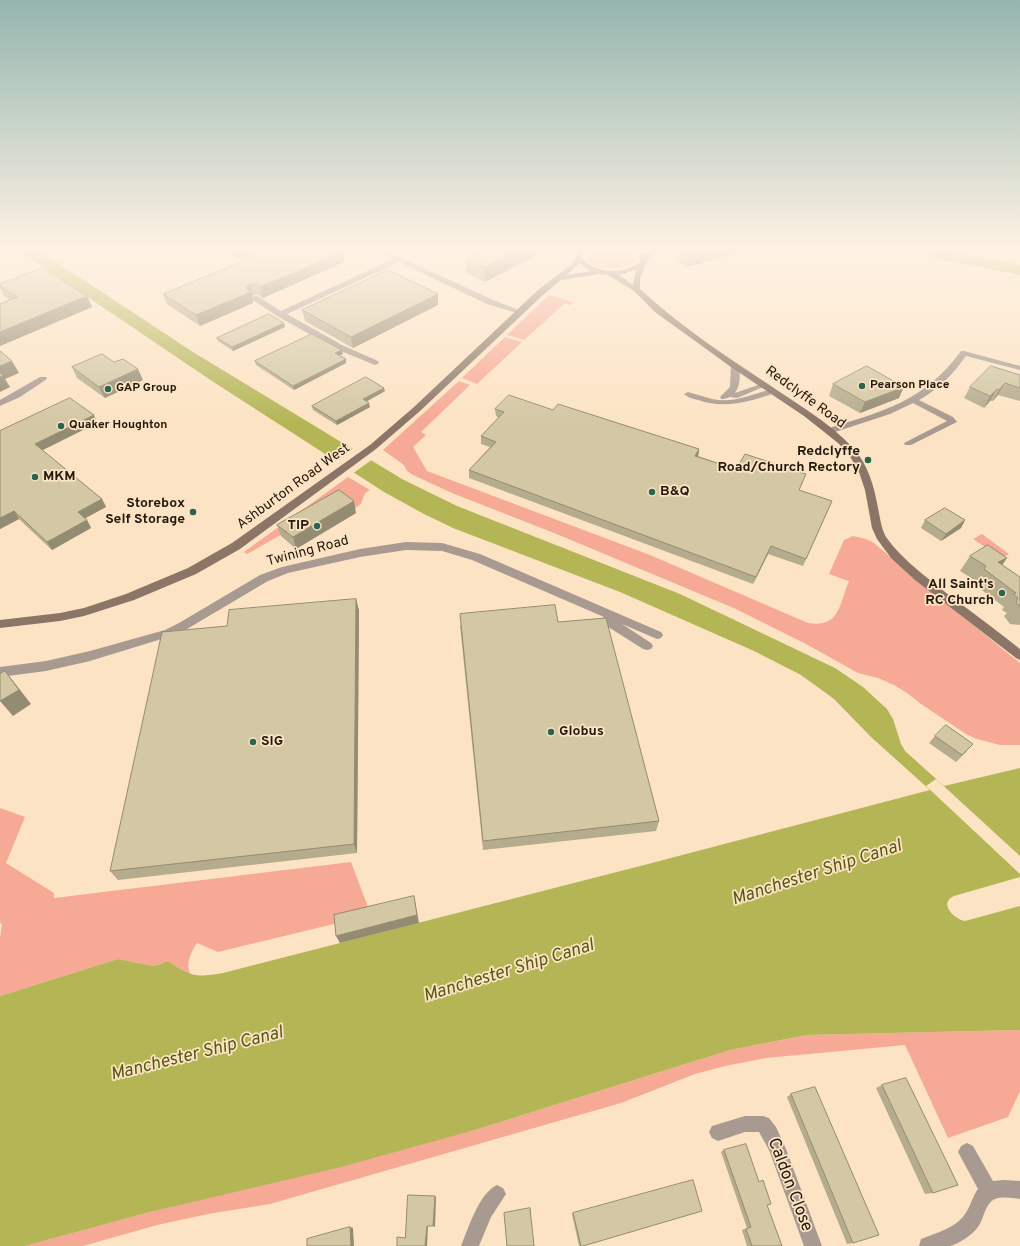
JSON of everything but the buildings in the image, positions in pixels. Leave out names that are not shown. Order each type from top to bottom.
[{"type":"main road","name":"Ashburton Road West","points":[[0,624],[38,620],[84,612],[173,581],[214,560],[236,546],[373,447],[417,409],[526,306]]},
{"type":"main road","name":"Redclyffe Road","points":[[654,306],[734,365],[829,430],[851,451],[859,462],[870,490],[877,528],[881,537],[894,555],[919,577],[1020,655]]},
{"type":"street","points":[[267,306],[339,347],[375,363]]},
{"type":"street","points":[[280,314],[297,306]]},
{"type":"street","points":[[502,306],[520,312]]},
{"type":"street","points":[[829,430],[886,412],[915,400],[940,383],[958,364],[964,353],[1020,368]]},
{"type":"street","points":[[718,399],[728,395],[735,387],[736,380],[734,365]]},
{"type":"street","points":[[0,403],[17,395],[43,379]]},
{"type":"street","points":[[688,394],[713,402],[735,402],[754,398],[768,388]]},
{"type":"street","points":[[700,398],[731,398],[768,388]]},
{"type":"street","points":[[908,443],[953,422],[915,400]]},
{"type":"street","name":"Twining Road","points":[[0,672],[46,666],[90,656],[134,644],[176,630],[274,573],[321,561],[406,546],[442,547],[456,550],[476,557],[582,604]]},
{"type":"street","points":[[582,604],[656,635]]},
{"type":"street","points":[[582,604],[647,646]]},
{"type":"street","name":"Caldon Close","points":[[718,1132],[745,1124],[763,1124],[769,1132],[783,1163],[802,1213],[812,1246]]},
{"type":"street","points":[[968,1152],[989,1191]]},
{"type":"street","points":[[928,1246],[965,1228],[973,1219],[982,1199],[989,1191],[1008,1188],[1020,1190]]},
{"type":"street","points":[[470,1246],[485,1211],[497,1194]]},
{"type":"shaded area","points":[[537,306],[562,306],[524,340],[507,335]]},
{"type":"shaded area","points":[[505,337],[522,342],[477,384],[462,378]]},
{"type":"shaded area","points":[[459,381],[470,385],[421,432],[426,435],[413,447],[427,471],[650,555],[808,623],[819,624],[826,622],[837,613],[849,581],[829,574],[844,540],[853,536],[866,539],[874,543],[1020,663],[1020,745],[1000,745],[977,739],[966,734],[894,685],[878,678],[858,673],[806,644],[736,609],[559,535],[452,493],[413,475],[407,471],[404,465],[383,450]]},
{"type":"shaded area","points":[[348,477],[370,490],[365,493],[361,504],[354,509],[342,500],[247,554],[244,552]]},
{"type":"shaded area","points":[[982,534],[1009,554],[1003,557],[997,555],[973,539]]},
{"type":"shaded area","points":[[0,808],[25,817],[6,863],[54,893],[54,898],[351,862],[371,915],[218,952],[197,943],[189,958],[188,966],[190,974],[167,961],[153,966],[118,959],[0,996],[0,938],[2,924],[0,923]]},
{"type":"shaded area","points":[[1020,1030],[1020,1091],[1008,1117],[948,1138],[905,1045],[766,1058],[725,1066],[695,1074],[621,1103],[270,1204],[208,1214],[157,1225],[83,1246],[25,1246],[150,1212],[478,1129],[730,1050],[807,1035]]},
{"type":"water","name":"Manchester Ship Canal","points":[[101,306],[123,306],[193,352],[402,479],[457,506],[680,594],[835,668],[863,687],[887,709],[893,719],[901,744],[905,751],[944,786],[1020,768],[1020,877],[954,896],[949,899],[947,903],[952,914],[965,921],[1020,906],[1020,1030],[807,1035],[730,1050],[478,1129],[341,1167],[150,1212],[25,1246],[0,1246],[0,996],[118,959],[153,966],[167,961],[188,973],[199,975],[223,973],[930,790],[871,737],[834,699],[801,675],[754,651],[620,592],[453,528],[424,514],[384,492],[212,381]]},
{"type":"pier","points":[[354,448],[373,459],[352,474],[333,462]]},
{"type":"pier","points":[[936,779],[1020,856],[1020,874],[926,786]]},
{"type":"place","name":"Pearson Place","points":[[862,386]]},
{"type":"place","name":"GAP Group","points":[[108,389]]},
{"type":"place","name":"Quaker Houghton","points":[[61,426]]},
{"type":"place","name":"Redclyffe Road/Church Rectory","points":[[868,460]]},
{"type":"place","name":"MKM","points":[[35,477]]},
{"type":"place","name":"B&Q","points":[[652,492]]},
{"type":"place","name":"Storebox Self Storage","points":[[193,512]]},
{"type":"place","name":"TIP","points":[[317,526]]},
{"type":"place","name":"All Saint's RC Church","points":[[1002,593]]},
{"type":"place","name":"Globus","points":[[551,732]]},
{"type":"place","name":"SIG","points":[[253,742]]}]
